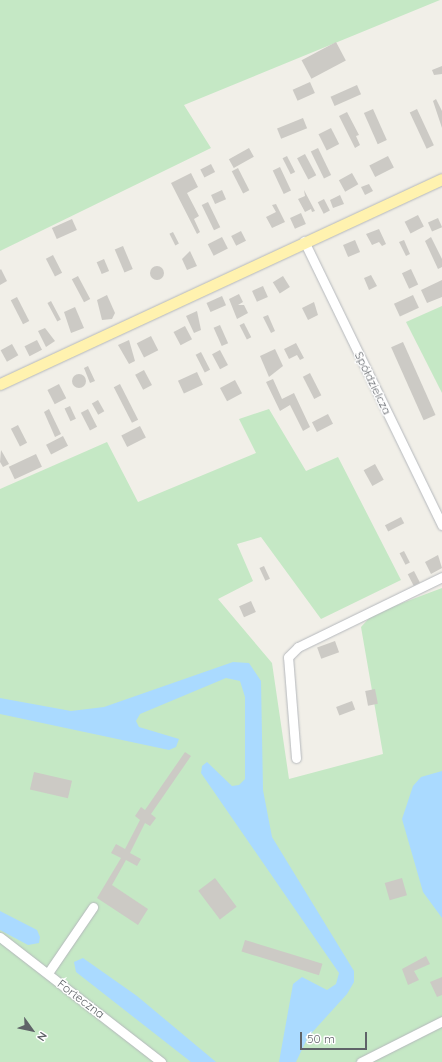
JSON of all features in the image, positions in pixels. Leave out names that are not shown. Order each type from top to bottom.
[{"type":"main road","points":[[0,384],[304,241],[442,179]]},
{"type":"street","name":"Spółdzielcza","points":[[304,241],[442,525]]},
{"type":"street","points":[[296,758],[288,657],[298,647],[442,577]]},
{"type":"street","points":[[48,974],[93,907]]},
{"type":"street","name":"Forteczna","points":[[0,937],[161,1062]]},
{"type":"street","points":[[361,1062],[384,1048],[442,1021]]},
{"type":"green space","points":[[0,0],[440,0],[184,105],[211,148],[0,251]]},
{"type":"green space","points":[[442,306],[442,393],[406,322]]},
{"type":"green space","points":[[269,409],[306,471],[338,457],[401,580],[321,619],[261,537],[237,544],[253,581],[218,599],[272,663],[289,779],[383,754],[361,627],[373,614],[442,588],[442,1062],[0,1062],[0,489],[107,442],[138,502],[256,453],[239,419]]},
{"type":"water","points":[[233,662],[249,663],[261,681],[263,790],[272,837],[354,971],[354,982],[347,994],[308,1037],[296,1062],[279,1062],[293,984],[302,977],[327,990],[336,984],[339,973],[201,773],[202,766],[207,762],[232,786],[239,785],[245,779],[245,697],[240,681],[226,678],[140,714],[136,721],[139,727],[179,739],[176,747],[169,750],[0,714],[0,698],[71,711],[104,707]]},
{"type":"water","points":[[442,771],[442,918],[423,892],[402,819],[413,786],[421,777]]},
{"type":"water","points":[[0,911],[37,930],[40,937],[39,943],[28,945],[0,930]]},
{"type":"water","points":[[83,958],[137,996],[216,1062],[191,1062],[76,972],[74,962]]},
{"type":"building","points":[[336,42],[346,61],[311,79],[302,60]]},
{"type":"building","points":[[442,66],[442,74],[434,75],[432,70]]},
{"type":"building","points":[[310,82],[315,93],[298,101],[293,90]]},
{"type":"building","points":[[357,85],[361,94],[335,106],[331,97]]},
{"type":"building","points":[[436,99],[442,111],[442,128],[433,101]]},
{"type":"building","points":[[373,109],[387,140],[378,144],[364,113]]},
{"type":"building","points":[[417,109],[434,145],[427,149],[410,112]]},
{"type":"building","points":[[347,112],[359,135],[356,136],[360,145],[355,148],[339,116]]},
{"type":"building","points":[[303,118],[307,128],[281,139],[277,128]]},
{"type":"building","points":[[331,128],[339,144],[327,150],[319,134]]},
{"type":"building","points":[[249,148],[254,157],[234,168],[229,159]]},
{"type":"building","points":[[318,148],[331,175],[324,178],[311,152]]},
{"type":"building","points":[[305,154],[316,175],[308,179],[297,158]]},
{"type":"building","points":[[287,156],[295,172],[291,174],[283,158]]},
{"type":"building","points":[[388,156],[394,168],[375,177],[369,166]]},
{"type":"building","points":[[211,164],[215,172],[204,177],[200,169]]},
{"type":"building","points":[[280,167],[291,191],[284,194],[273,170]]},
{"type":"building","points":[[238,168],[249,190],[243,193],[232,171]]},
{"type":"building","points":[[191,173],[198,187],[187,193],[199,216],[194,219],[200,232],[197,234],[171,183]]},
{"type":"building","points":[[352,173],[358,184],[345,192],[339,180]]},
{"type":"building","points":[[369,184],[373,191],[365,195],[361,187]]},
{"type":"building","points":[[222,190],[226,199],[215,204],[211,195]]},
{"type":"building","points":[[304,190],[315,211],[312,212],[311,209],[305,212],[298,199],[305,196]]},
{"type":"building","points":[[340,195],[344,204],[333,208],[330,200]]},
{"type":"building","points":[[324,199],[330,211],[324,214],[318,202]]},
{"type":"building","points":[[208,202],[220,227],[214,230],[202,205]]},
{"type":"building","points":[[276,204],[285,222],[272,228],[266,217],[276,212],[272,205]]},
{"type":"building","points":[[301,213],[306,224],[295,229],[290,218]]},
{"type":"building","points":[[418,215],[424,227],[411,233],[405,222]]},
{"type":"building","points":[[438,218],[442,227],[432,232],[428,222]]},
{"type":"building","points":[[72,219],[77,230],[57,239],[52,228]]},
{"type":"building","points":[[379,229],[386,244],[382,246],[379,242],[372,245],[366,234]]},
{"type":"building","points":[[241,231],[246,241],[236,246],[231,236]]},
{"type":"building","points":[[173,232],[179,244],[175,245],[169,234]]},
{"type":"building","points":[[222,237],[228,249],[214,256],[208,244]]},
{"type":"building","points":[[431,237],[442,259],[442,267],[438,269],[425,241]]},
{"type":"building","points":[[355,240],[360,252],[348,257],[343,245]]},
{"type":"building","points":[[404,240],[410,254],[406,256],[399,242]]},
{"type":"building","points":[[123,246],[133,269],[124,273],[115,250]]},
{"type":"building","points":[[190,251],[197,266],[187,270],[182,259]]},
{"type":"building","points":[[53,255],[62,273],[55,276],[46,259]]},
{"type":"building","points":[[104,259],[109,271],[102,274],[97,262]]},
{"type":"building","points":[[157,266],[162,268],[164,273],[162,278],[157,280],[152,278],[150,273],[152,268]]},
{"type":"building","points":[[1,269],[7,281],[0,285],[0,270]]},
{"type":"building","points":[[411,269],[418,284],[409,289],[402,273]]},
{"type":"building","points":[[371,275],[377,286],[369,290],[364,278]]},
{"type":"building","points":[[78,276],[90,299],[84,302],[72,279]]},
{"type":"building","points":[[283,276],[290,287],[280,293],[273,282]]},
{"type":"building","points":[[442,280],[442,297],[427,303],[421,290]]},
{"type":"building","points":[[263,286],[268,297],[257,302],[252,291]]},
{"type":"building","points":[[239,294],[243,302],[238,305],[244,305],[248,313],[237,319],[229,299]]},
{"type":"building","points":[[107,295],[115,313],[112,319],[102,320],[97,300]]},
{"type":"building","points":[[413,295],[419,308],[400,317],[394,304]]},
{"type":"building","points":[[222,296],[226,305],[211,312],[206,303]]},
{"type":"building","points":[[17,297],[29,321],[23,324],[11,300]]},
{"type":"building","points":[[51,301],[61,320],[57,321],[47,303]]},
{"type":"building","points":[[314,302],[318,315],[308,320],[302,308]]},
{"type":"building","points":[[75,307],[84,328],[71,333],[64,312]]},
{"type":"building","points":[[197,311],[201,330],[194,333],[186,316]]},
{"type":"building","points":[[268,315],[275,331],[271,333],[263,317]]},
{"type":"building","points":[[244,323],[251,337],[247,340],[240,325]]},
{"type":"building","points":[[220,325],[228,343],[222,346],[214,328]]},
{"type":"building","points":[[185,326],[192,339],[181,345],[174,332]]},
{"type":"building","points":[[45,328],[55,341],[46,347],[38,331]]},
{"type":"building","points":[[151,336],[158,350],[144,358],[137,343]]},
{"type":"building","points":[[37,340],[42,350],[30,356],[25,346]]},
{"type":"building","points":[[129,340],[135,361],[129,364],[118,345]]},
{"type":"building","points":[[403,342],[436,415],[424,420],[391,347]]},
{"type":"building","points":[[296,343],[304,358],[300,360],[297,355],[289,359],[284,349]]},
{"type":"building","points":[[12,344],[18,355],[7,362],[1,350]]},
{"type":"building","points":[[275,349],[283,366],[269,377],[260,356]]},
{"type":"building","points":[[220,350],[228,365],[220,369],[212,354]]},
{"type":"building","points":[[201,352],[210,370],[205,373],[196,355]]},
{"type":"building","points":[[88,366],[95,381],[90,383],[84,368]]},
{"type":"building","points":[[144,370],[152,385],[143,390],[135,375]]},
{"type":"building","points":[[197,372],[203,385],[184,394],[178,381]]},
{"type":"building","points":[[310,373],[321,395],[314,399],[303,377]]},
{"type":"building","points":[[79,374],[84,376],[86,381],[84,386],[79,388],[74,386],[72,381],[74,376]]},
{"type":"building","points":[[273,379],[282,399],[294,393],[310,427],[303,431],[290,405],[280,411],[266,382]]},
{"type":"building","points":[[235,380],[242,393],[227,401],[220,388]]},
{"type":"building","points":[[59,384],[66,398],[55,404],[47,390]]},
{"type":"building","points":[[120,384],[138,420],[132,423],[114,387]]},
{"type":"building","points":[[98,400],[104,411],[98,415],[92,403]]},
{"type":"building","points":[[70,406],[76,419],[70,421],[65,409]]},
{"type":"building","points":[[49,409],[61,434],[55,437],[44,412]]},
{"type":"building","points":[[88,409],[97,427],[90,430],[81,413]]},
{"type":"building","points":[[328,414],[333,424],[317,432],[312,422]]},
{"type":"building","points":[[18,425],[27,443],[20,446],[11,429]]},
{"type":"building","points":[[140,426],[146,438],[127,447],[121,436]]},
{"type":"building","points":[[63,436],[68,446],[51,454],[46,445]]},
{"type":"building","points":[[1,450],[9,464],[3,467],[0,462]]},
{"type":"building","points":[[36,454],[42,467],[15,479],[9,467]]},
{"type":"building","points":[[375,464],[384,480],[372,486],[364,470]]},
{"type":"building","points":[[401,517],[404,523],[388,531],[385,525]]},
{"type":"building","points":[[404,551],[410,563],[405,565],[400,553]]},
{"type":"building","points":[[438,555],[442,568],[431,574],[425,562]]},
{"type":"building","points":[[264,566],[270,579],[265,581],[259,568]]},
{"type":"building","points":[[414,571],[420,583],[414,586],[408,574]]},
{"type":"building","points":[[251,601],[256,612],[244,617],[239,606]]},
{"type":"building","points":[[335,641],[339,652],[321,659],[317,647]]},
{"type":"building","points":[[375,689],[378,704],[368,706],[365,691]]},
{"type":"building","points":[[352,701],[355,709],[339,715],[336,707]]},
{"type":"building","points":[[185,752],[191,756],[151,814],[156,818],[150,826],[145,823],[130,853],[141,859],[137,866],[126,860],[112,885],[148,909],[138,925],[97,898],[121,858],[111,853],[116,844],[125,849],[140,820],[135,816],[141,807],[145,810]]},
{"type":"building","points":[[34,772],[72,781],[68,798],[30,790]]},
{"type":"building","points":[[215,878],[237,907],[220,919],[198,891]]},
{"type":"building","points":[[402,878],[407,895],[390,900],[385,883]]},
{"type":"building","points":[[245,940],[322,964],[319,975],[241,951]]},
{"type":"building","points":[[426,956],[430,964],[414,971],[419,980],[408,985],[402,969]]},
{"type":"building","points":[[442,977],[442,995],[437,997],[430,982]]}]
